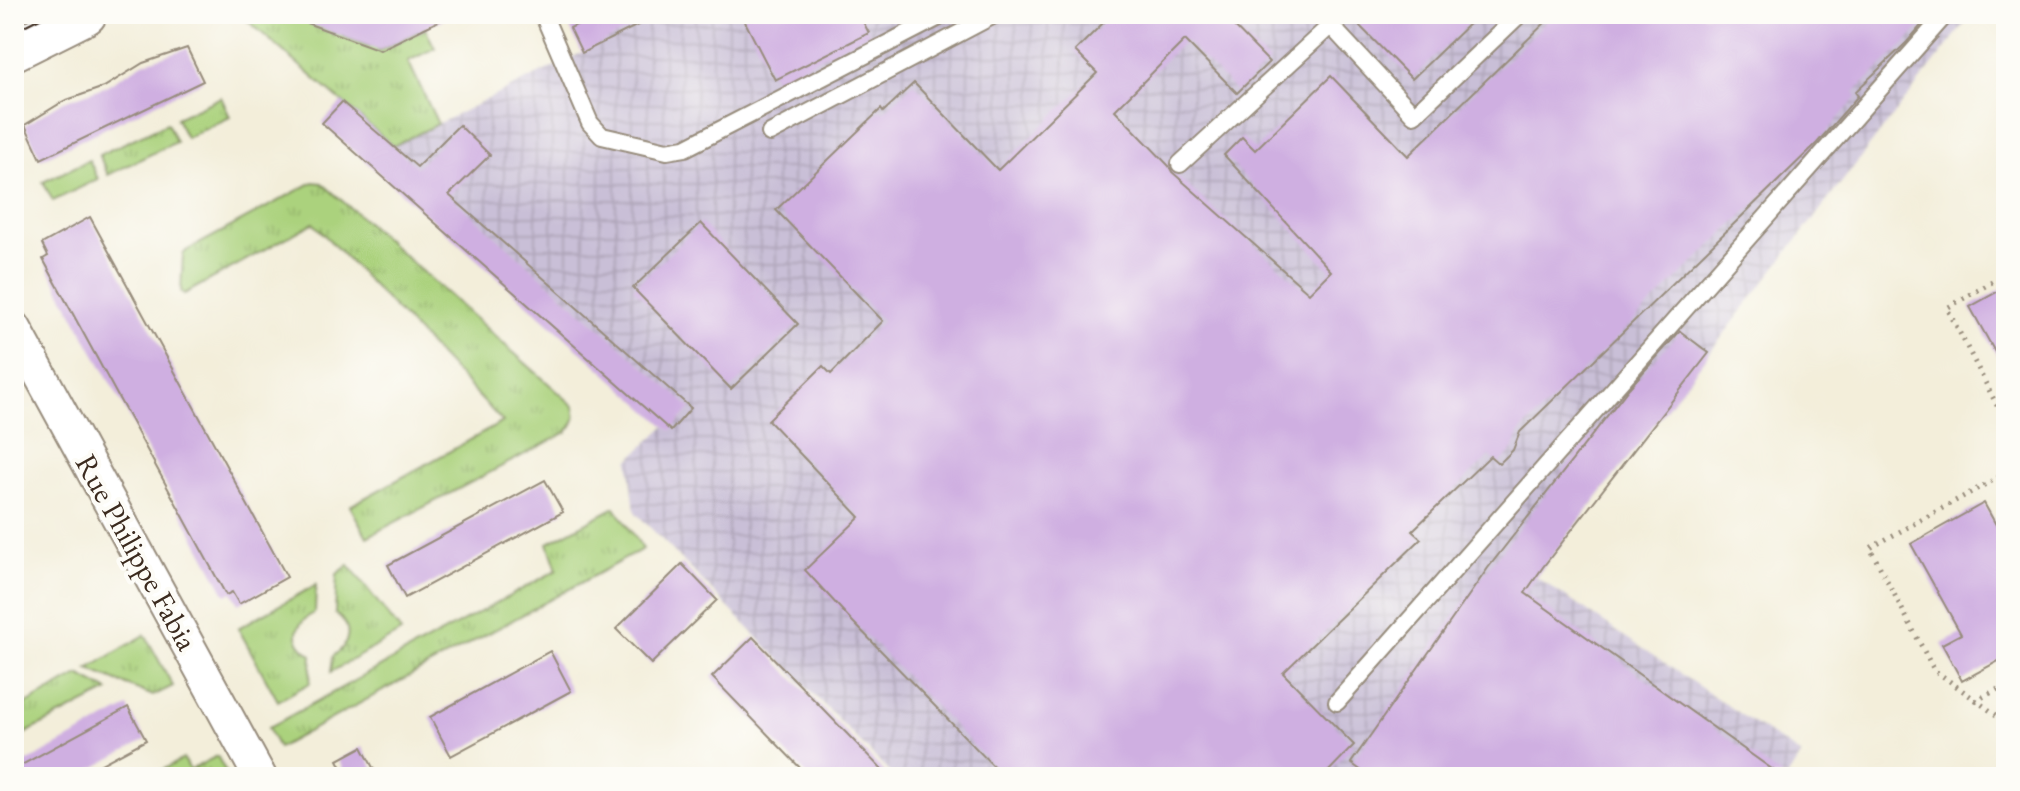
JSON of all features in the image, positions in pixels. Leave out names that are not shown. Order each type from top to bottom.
[{"type":"street","points":[[14,50],[86,14]]},
{"type":"street","name":"Rue Philippe Fabia","points":[[14,327],[260,777]]},
{"type":"lane","points":[[543,14],[590,123],[602,136],[667,151],[685,148],[945,14]]},
{"type":"lane","points":[[770,133],[996,14]]},
{"type":"lane","points":[[1180,164],[1326,20],[1414,115],[1520,14]]},
{"type":"lane","points":[[1337,702],[1946,14]]},
{"type":"path","points":[[2006,274],[1947,308],[2006,423]]},
{"type":"path","points":[[2006,473],[1870,548],[1934,670],[2006,722]]},
{"type":"path","points":[[1975,701],[2006,685]]},
{"type":"shaded area","points":[[660,14],[1972,14],[1536,577],[1801,755],[1787,777],[894,777],[635,512],[629,460],[665,426],[671,431],[691,408],[393,146]]},
{"type":"green space","points":[[240,14],[323,14],[333,35],[340,31],[342,36],[371,47],[375,44],[379,51],[425,28],[435,48],[408,61],[438,124],[393,146]]},
{"type":"green space","points":[[221,97],[230,117],[186,138],[176,118]]},
{"type":"green space","points":[[167,123],[176,142],[108,175],[99,155]]},
{"type":"green space","points":[[89,160],[98,179],[53,201],[43,182]]},
{"type":"green space","points":[[313,182],[322,183],[575,410],[575,420],[567,432],[367,537],[350,506],[503,422],[313,223],[188,292],[184,294],[181,291],[183,255],[186,251]]},
{"type":"green space","points":[[615,507],[643,549],[278,748],[268,728],[557,570],[548,543]]},
{"type":"green space","points":[[349,565],[401,632],[331,672],[333,656],[339,652],[348,635],[345,624],[335,614],[337,574]]},
{"type":"green space","points":[[316,585],[315,612],[302,622],[297,633],[300,644],[312,655],[310,683],[278,701],[238,628]]},
{"type":"green space","points":[[145,635],[173,686],[153,696],[88,669]]},
{"type":"green space","points":[[79,675],[109,691],[14,739],[14,711]]},
{"type":"green space","points":[[217,756],[229,777],[149,777],[183,759],[190,770]]},
{"type":"building","points":[[290,14],[453,14],[380,50],[290,17]]},
{"type":"building","points":[[598,14],[660,14],[582,53],[570,28]]},
{"type":"building","points":[[741,14],[859,14],[869,33],[775,80]]},
{"type":"building","points":[[1112,14],[1222,14],[1269,62],[1237,93],[1185,40],[1115,110],[1172,172],[1309,293],[1331,271],[1224,155],[1242,137],[1255,150],[1331,76],[1408,156],[1554,14],[1931,14],[1855,92],[1858,96],[1817,143],[1520,432],[1513,450],[1499,464],[1490,456],[1412,531],[1421,539],[1283,673],[1354,745],[1323,777],[1004,777],[805,570],[860,517],[768,420],[823,366],[831,374],[883,321],[776,210],[881,109],[883,112],[914,83],[998,170],[1097,73],[1075,51]]},
{"type":"building","points":[[1348,14],[1479,14],[1412,79]]},
{"type":"building","points":[[187,48],[203,81],[41,159],[25,125],[64,101],[104,87],[143,63]]},
{"type":"building","points":[[342,102],[417,167],[459,125],[490,155],[449,195],[691,408],[671,431],[322,123]]},
{"type":"building","points":[[90,217],[287,577],[239,604],[232,592],[226,595],[43,259],[48,256],[42,244]]},
{"type":"building","points":[[701,223],[798,324],[731,389],[633,288]]},
{"type":"building","points":[[2006,287],[2006,372],[1970,307]]},
{"type":"building","points":[[1680,331],[1709,353],[1525,593],[1783,777],[1370,777],[1351,763],[1488,568],[1629,388]]},
{"type":"building","points":[[545,480],[563,512],[405,598],[388,565]]},
{"type":"building","points":[[1984,503],[2006,543],[2006,657],[1962,681],[1942,644],[1961,634],[1911,544]]},
{"type":"building","points":[[682,564],[717,600],[651,664],[616,629]]},
{"type":"building","points":[[753,637],[889,777],[809,777],[712,677]]},
{"type":"building","points":[[550,651],[571,691],[451,756],[430,717]]},
{"type":"building","points":[[128,707],[146,740],[77,777],[14,777],[14,769]]},
{"type":"building","points":[[362,747],[378,777],[347,777],[338,760]]},
{"type":"tram line","points":[[14,31],[48,14]]}]
